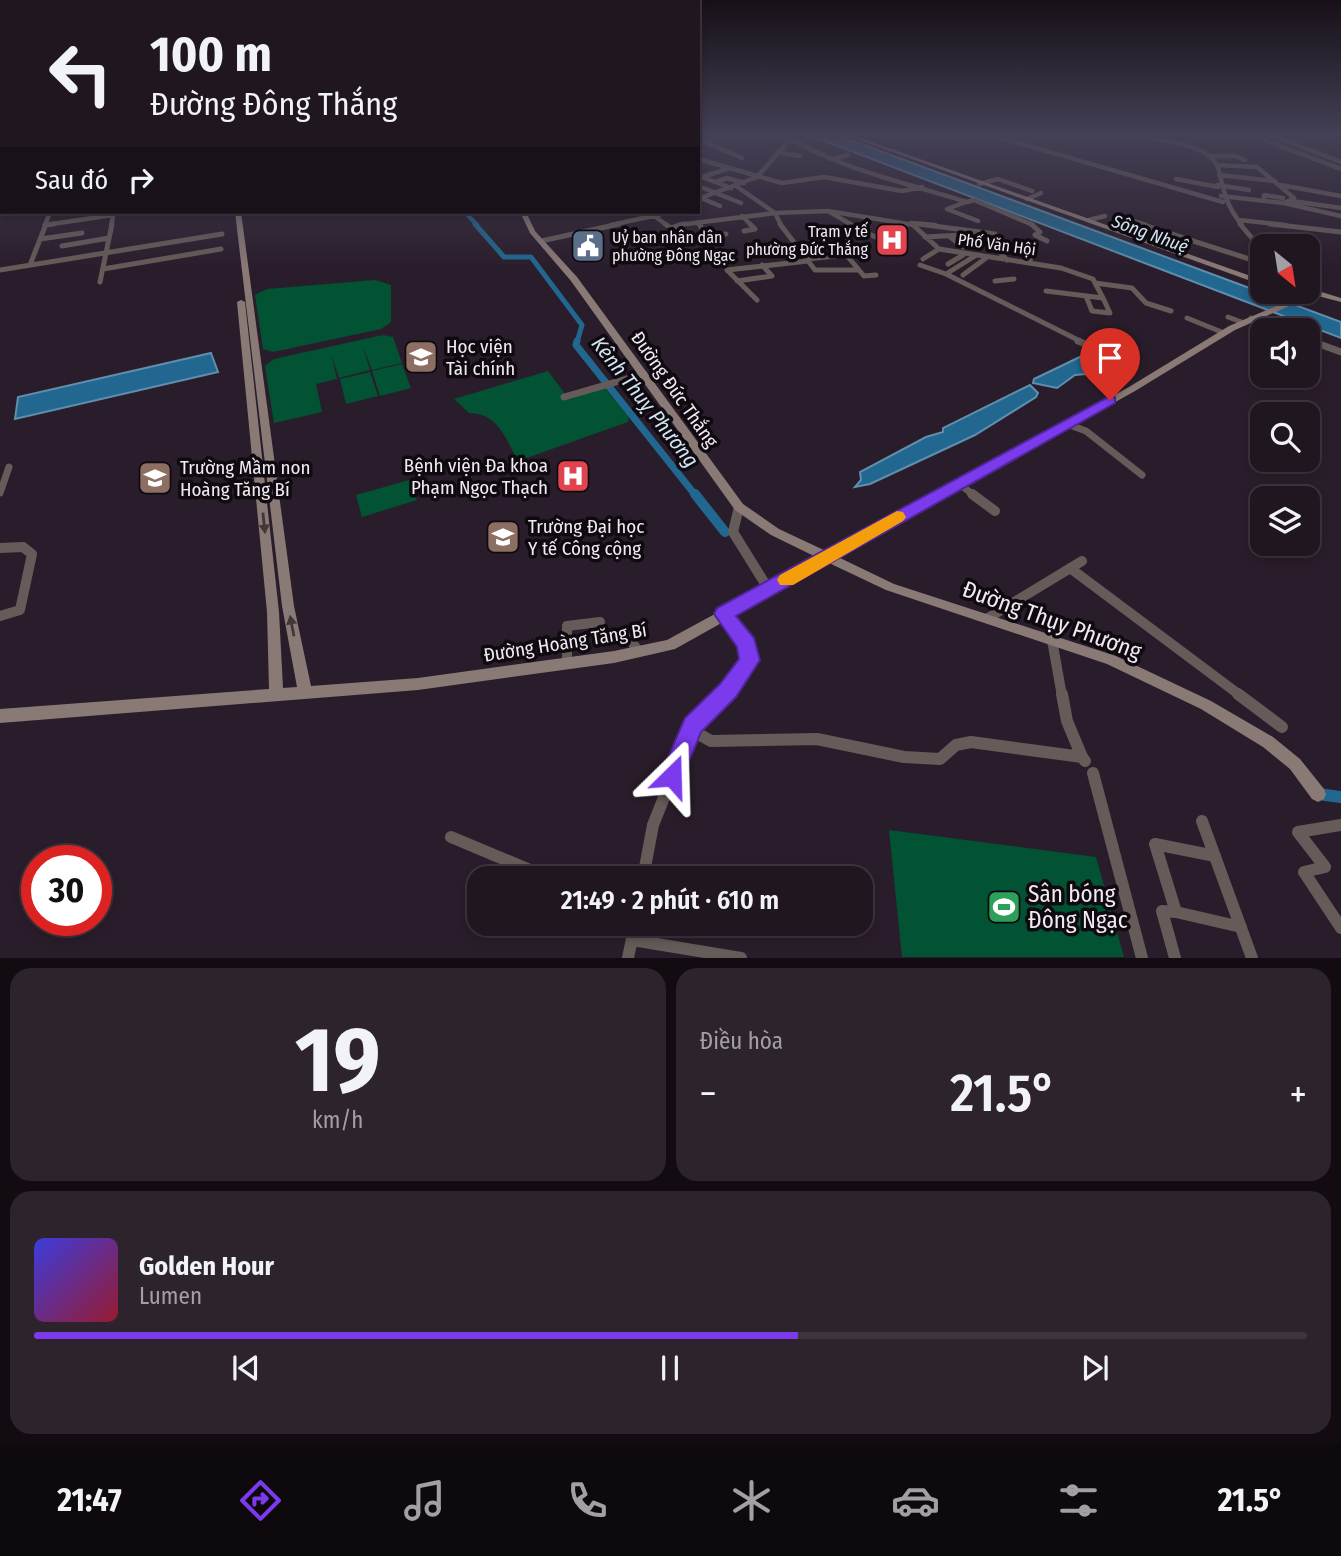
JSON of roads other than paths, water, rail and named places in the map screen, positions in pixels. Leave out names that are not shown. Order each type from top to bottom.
[{"type":"street","points":[[716,182],[722,180]]},
{"type":"street","points":[[733,180],[744,183]]},
{"type":"street","points":[[700,198],[751,180]]},
{"type":"street","points":[[771,180],[787,183],[805,180]]},
{"type":"street","points":[[846,180],[902,191],[920,187]]},
{"type":"street","points":[[899,180],[1017,222]]},
{"type":"street","points":[[967,180],[1089,220],[1250,279]]},
{"type":"street","points":[[979,184],[993,180]]},
{"type":"street","points":[[1002,180],[1032,191]]},
{"type":"street","points":[[1146,180],[1222,199],[1284,203],[1339,216]]},
{"type":"street","points":[[1178,180],[1250,190]]},
{"type":"street","points":[[1218,180],[1217,186],[1222,199],[1250,234]]},
{"type":"street","points":[[1254,180],[1341,196]]},
{"type":"street","points":[[1274,180],[1292,200]]},
{"type":"street","points":[[701,181],[734,187],[775,212],[797,248],[815,270],[859,270]]},
{"type":"street","points":[[701,181],[716,193],[741,203]]},
{"type":"street","points":[[1171,187],[1182,181]]},
{"type":"street","points":[[1315,191],[1320,198],[1333,200]]},
{"type":"street","points":[[1027,199],[1041,193]]},
{"type":"street","points":[[1264,201],[1264,195],[1341,208]]},
{"type":"street","points":[[700,198],[720,206]]},
{"type":"street","points":[[978,221],[947,209],[974,200],[1032,224],[1040,232],[1035,235],[1048,241]]},
{"type":"street","points":[[1284,203],[1292,200]]},
{"type":"street","points":[[828,211],[830,215],[905,251]]},
{"type":"street","points":[[654,216],[671,228],[681,224],[775,212],[828,211],[995,234]]},
{"type":"street","points":[[30,265],[50,214]]},
{"type":"street","points":[[45,225],[107,214]]},
{"type":"street","points":[[100,282],[113,214]]},
{"type":"street","points":[[231,214],[271,591],[276,695]]},
{"type":"street","points":[[237,214],[288,606],[305,693]]},
{"type":"street","name":"Đường Đức Thắng","points":[[524,214],[532,232],[575,279],[739,507],[775,531],[825,556]]},
{"type":"street","points":[[541,241],[662,214]]},
{"type":"street","points":[[673,214],[681,224]]},
{"type":"street","points":[[742,216],[755,229],[744,231]]},
{"type":"street","points":[[1089,220],[1105,216]]},
{"type":"street","points":[[1117,216],[1250,259]]},
{"type":"street","points":[[1336,223],[1332,219],[1339,216]]},
{"type":"street","points":[[1239,220],[1341,232]]},
{"type":"street","points":[[698,222],[707,236],[726,234]]},
{"type":"street","name":"Phố Văn Hội","points":[[911,223],[939,249],[989,260],[1030,262],[1061,268],[1093,279],[1095,283],[1132,288],[1146,303],[1171,311]]},
{"type":"street","points":[[937,225],[962,247]]},
{"type":"street","points":[[40,239],[82,233]]},
{"type":"street","points":[[0,270],[222,234]]},
{"type":"street","points":[[925,237],[961,235],[978,247]]},
{"type":"street","points":[[62,246],[109,238]]},
{"type":"street","points":[[797,248],[838,245],[864,276],[876,275]]},
{"type":"street","points":[[1027,247],[1031,254],[1030,262]]},
{"type":"street","points":[[103,269],[221,249]]},
{"type":"street","points":[[939,249],[922,262],[1083,342]]},
{"type":"street","points":[[996,249],[1007,260]]},
{"type":"street","points":[[948,264],[963,254]]},
{"type":"street","points":[[757,300],[727,270],[836,256]]},
{"type":"street","points":[[946,274],[975,256]]},
{"type":"street","points":[[964,275],[989,260]]},
{"type":"street","points":[[737,281],[772,276],[762,265]]},
{"type":"street","points":[[995,281],[1014,279]]},
{"type":"street","points":[[1086,296],[1092,311],[1110,313],[1095,283]]},
{"type":"street","points":[[1053,301],[1046,291],[1103,298]]},
{"type":"street","points":[[1320,294],[1339,298]]},
{"type":"street","name":"Đường Hoàng Tăng Bí","points":[[1254,318],[1283,304]]},
{"type":"street","points":[[1228,317],[1250,319]]},
{"type":"street","points":[[1188,318],[1224,333]]},
{"type":"street","name":"Đường Hoàng Tăng Bí","points":[[0,716],[418,684],[567,664],[670,645],[1250,320]]},
{"type":"street","points":[[1320,344],[1341,352]]},
{"type":"street","points":[[564,397],[644,374]]},
{"type":"street","points":[[1067,424],[1086,431],[1142,475]]},
{"type":"street","points":[[0,493],[9,467]]},
{"type":"street","points":[[958,483],[995,511]]},
{"type":"street","points":[[739,507],[733,532],[769,590]]},
{"type":"street","points":[[0,548],[23,547],[32,554],[20,610],[0,616]]},
{"type":"street","name":"Đường Thụy Phương","points":[[825,556],[890,587],[1111,660],[1206,705],[1268,742],[1295,764],[1318,794]]},
{"type":"street","points":[[988,618],[1082,561]]},
{"type":"street","points":[[1070,568],[1282,727]]},
{"type":"street","points":[[645,866],[653,825],[691,730],[728,691],[750,660],[747,644],[724,614]]},
{"type":"street","points":[[567,664],[566,626],[600,622]]},
{"type":"street","points":[[625,633],[639,652]]},
{"type":"street","points":[[691,730],[711,741],[817,739],[904,757],[940,760],[948,750],[964,741],[1083,759],[1067,721],[1052,640]]},
{"type":"street","points":[[1093,773],[1142,957]]},
{"type":"street","points":[[1202,821],[1252,957]]},
{"type":"street","points":[[1341,825],[1298,832],[1325,867],[1304,872],[1341,928]]},
{"type":"street","points":[[452,837],[521,866]]},
{"type":"street","points":[[1176,912],[1155,844],[1215,856]]},
{"type":"street","points":[[1175,957],[1162,911],[1241,927]]},
{"type":"street","points":[[628,957],[633,936]]},
{"type":"street","points":[[632,940],[735,957]]},
{"type":"water","points":[[927,180],[957,180],[1250,288],[1250,303]]},
{"type":"water","points":[[1252,304],[1292,304],[1341,322],[1341,338],[1320,330],[1320,318],[1289,318]]},
{"type":"water","points":[[211,353],[218,372],[15,419],[18,397]]},
{"type":"water","points":[[1084,355],[1099,364],[1090,367],[1086,374],[1075,375],[1057,388],[1033,383],[1034,379]]},
{"type":"water","points":[[1030,385],[1038,393],[1036,397],[975,435],[870,484],[855,487],[861,480],[860,472],[926,437],[943,432],[943,428]]},
{"type":"waterway","name":"Kênh Thuỵ Phương","points":[[467,214],[477,225]]},
{"type":"waterway","name":"Kênh Thuỵ Phương","points":[[475,224],[504,257],[531,257],[582,325],[577,342]]},
{"type":"waterway","name":"Kênh Thuỵ Phương","points":[[577,341],[576,345],[696,496]]},
{"type":"waterway","name":"Kênh Thuỵ Phương","points":[[695,494],[725,532]]},
{"type":"waterway","name":"Kênh Thuỵ Phương","points":[[1318,794],[1341,797]]},
{"type":"place","name":"Trạm y tế phường Đức Thắng","points":[[892,240]]},
{"type":"place","name":"Uỷ ban nhân dân phường Đông Ngạc","points":[[588,246]]},
{"type":"place","name":"Học viện Tài chính","points":[[421,357]]},
{"type":"place","name":"Bệnh viện Đa khoa Phạm Ngọc Thạch","points":[[573,476]]},
{"type":"place","name":"Trường Mầm non Hoàng Tăng Bí","points":[[155,478]]},
{"type":"place","name":"Trường Đại học Y tế Công cộng","points":[[503,537]]},
{"type":"place","name":"Sân bóng Đông Ngạc","points":[[1004,907]]},
{"type":"water label","name":"Sông Nhuệ","points":[[1150,234]]}]
